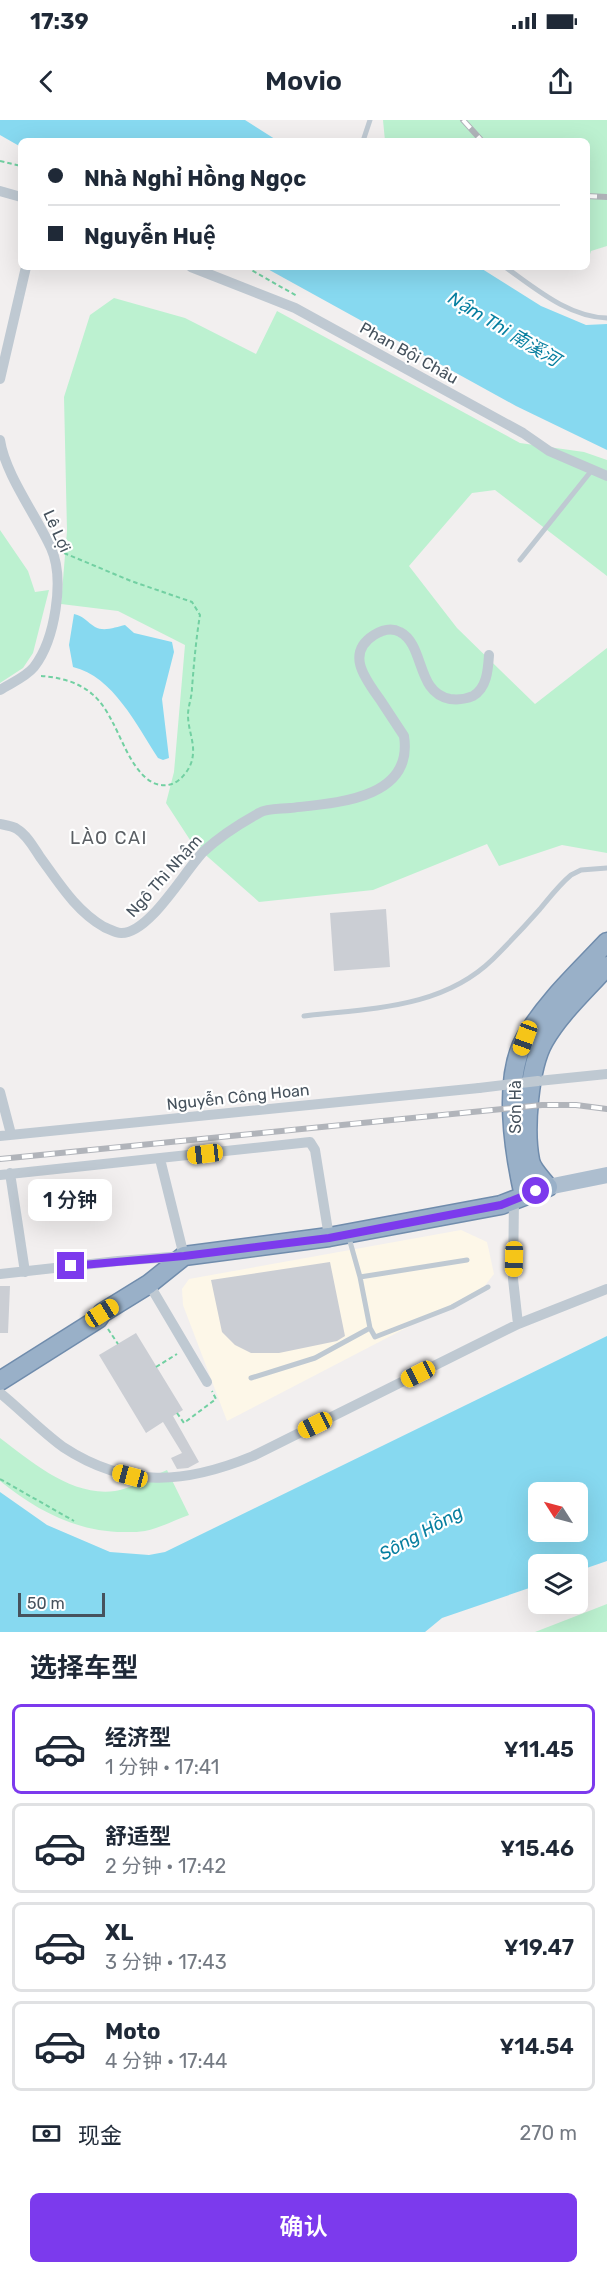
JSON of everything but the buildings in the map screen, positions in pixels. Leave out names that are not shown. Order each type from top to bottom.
[{"type":"highway","name":"Sơn Hà","points":[[519,1198],[512,1097],[517,1059],[525,1038],[537,1021],[607,942]]},
{"type":"highway","name":"Sơn Hà","points":[[548,1187],[530,1163],[527,1121],[537,1056],[561,1017],[607,966]]},
{"type":"highway","points":[[0,1381],[149,1284],[184,1256],[329,1238],[501,1205],[548,1187]]},
{"type":"main road","points":[[548,1187],[607,1175]]},
{"type":"street","points":[[0,191],[18,195]]},
{"type":"street","points":[[0,379],[25,270]]},
{"type":"street","name":"Phan Bội Châu","points":[[199,270],[295,308],[523,433],[549,451],[607,476]]},
{"type":"street","name":"Lê Lợi","points":[[0,440],[11,471],[52,550],[57,590],[53,622],[33,667],[0,690]]},
{"type":"street","name":"Ngô Thì Nhậm","points":[[0,824],[17,829],[64,891],[82,911],[96,922],[121,933],[135,930],[149,920],[203,853],[229,831],[262,811],[330,803],[368,795],[391,779],[404,759],[406,747],[404,736],[363,674],[360,653],[362,645],[369,638],[388,629],[405,635],[410,641],[429,685],[436,693],[453,699],[471,697],[478,693],[488,674],[489,655]]},
{"type":"street","name":"Nguyễn Công Hoan","points":[[5,1135],[607,1074]]},
{"type":"street","points":[[0,1092],[5,1135]]},
{"type":"street","points":[[25,1272],[5,1174],[310,1142],[315,1150],[329,1238]]},
{"type":"street","points":[[0,1274],[184,1256],[160,1159]]},
{"type":"street","points":[[518,1324],[513,1279],[519,1198]]},
{"type":"street","points":[[149,1284],[207,1382]]},
{"type":"street","points":[[0,1393],[62,1446],[107,1470],[153,1479],[192,1476],[226,1467],[253,1456],[518,1324],[607,1289]]},
{"type":"lane","points":[[364,138],[370,120]]},
{"type":"lane","points":[[508,270],[577,312],[591,317],[607,318]]},
{"type":"lane","points":[[520,560],[594,469]]},
{"type":"lane","points":[[304,1016],[421,1001],[445,992],[490,962],[571,875],[581,870],[607,868]]},
{"type":"lane","points":[[348,1233],[370,1328],[375,1337],[452,1307],[488,1287]]},
{"type":"lane","points":[[360,1277],[467,1260]]},
{"type":"lane","points":[[251,1378],[315,1358],[370,1328]]},
{"type":"path","points":[[0,162],[18,165]]},
{"type":"path","points":[[23,676],[45,676],[84,687],[94,695],[107,713],[134,764],[151,780],[166,785],[174,783],[192,763],[194,748],[188,714],[200,615],[198,608],[192,602],[131,581],[71,554],[52,550]]},
{"type":"path","points":[[156,1367],[188,1348]]},
{"type":"path","points":[[177,1413],[184,1423],[216,1399],[207,1382]]},
{"type":"path","points":[[0,1479],[74,1521]]},
{"type":"shaded area","points":[[461,1230],[487,1242],[494,1274],[483,1288],[227,1421],[183,1305],[182,1289],[189,1279]]},
{"type":"green space","points":[[383,120],[607,120],[607,246],[591,251],[590,254],[590,138],[385,138]]},
{"type":"green space","points":[[114,298],[185,318],[256,354],[277,311],[520,443],[584,452],[607,460],[607,576],[495,490],[472,493],[409,566],[457,628],[535,704],[607,648],[607,853],[562,845],[499,866],[487,844],[373,890],[259,902],[192,843],[166,803],[174,772],[185,645],[118,611],[61,604],[67,531],[64,397],[90,315]]},
{"type":"green space","points":[[0,530],[28,571],[35,592],[49,590],[33,653],[23,668],[0,683]]},
{"type":"green space","points":[[0,1438],[53,1476],[83,1489],[121,1490],[167,1470],[189,1515],[156,1528],[134,1532],[92,1529],[59,1518],[29,1502],[0,1481]]},
{"type":"green space","points":[[607,1604],[607,1632],[535,1632],[581,1614],[588,1614],[588,1611]]},
{"type":"water","points":[[0,120],[245,120],[273,138],[18,138],[18,145],[0,135]]},
{"type":"water","name":"Nậm Thi 南溪河","points":[[269,270],[484,270],[541,306],[586,325],[607,324],[607,450],[516,406]]},
{"type":"water","points":[[74,614],[102,629],[125,625],[134,633],[172,642],[174,652],[162,699],[169,758],[163,760],[158,758],[112,691],[87,672],[73,667],[69,645]]},
{"type":"water","name":"Sông Hồng","points":[[607,1336],[607,1561],[588,1568],[588,1554],[528,1554],[528,1588],[442,1618],[425,1632],[0,1632],[0,1492],[47,1525],[110,1552],[149,1555],[165,1552]]},
{"type":"railway","points":[[463,120],[479,138]]},
{"type":"railway","points":[[590,196],[607,197]]},
{"type":"railway","points":[[0,1159],[542,1105],[576,1105],[607,1109]]},
{"type":"district","name":"LÀO CAI","points":[[109,838]]},
{"type":"route","points":[[71,1266],[184,1256],[329,1238],[501,1205],[536,1191]]}]
